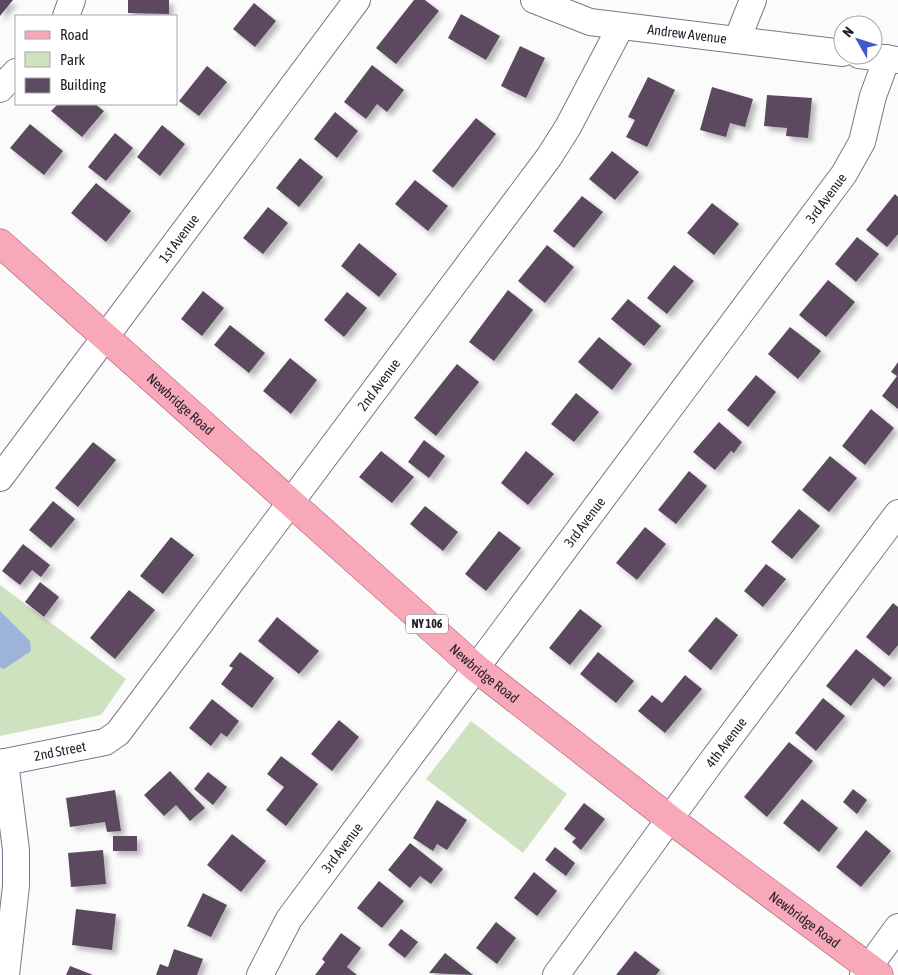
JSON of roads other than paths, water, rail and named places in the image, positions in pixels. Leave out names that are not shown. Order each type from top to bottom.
[{"type":"main road","name":"Newbridge Road","points":[[0,242],[476,668],[870,972]]},
{"type":"street","points":[[66,15],[72,0]]},
{"type":"street","name":"1st Avenue","points":[[0,478],[357,0]]},
{"type":"street","name":"Andrew Avenue","points":[[534,0],[590,22],[833,52]]},
{"type":"street","points":[[737,40],[753,0]]},
{"type":"street","name":"2nd Avenue","points":[[118,733],[549,157],[568,127],[621,26]]},
{"type":"street","name":"3rd Avenue","points":[[260,975],[288,919],[844,174],[862,142],[873,96],[892,59]]},
{"type":"street","points":[[0,89],[15,73]]},
{"type":"street","name":"4th Avenue","points":[[556,975],[671,820],[709,765],[898,513]]},
{"type":"street","name":"2nd Street","points":[[2,762],[105,742],[118,733]]},
{"type":"street","points":[[2,762],[16,850],[16,886],[6,975]]},
{"type":"street","points":[[870,972],[898,927]]},
{"type":"water","points":[[0,611],[30,641],[31,651],[4,669],[0,667]]}]
